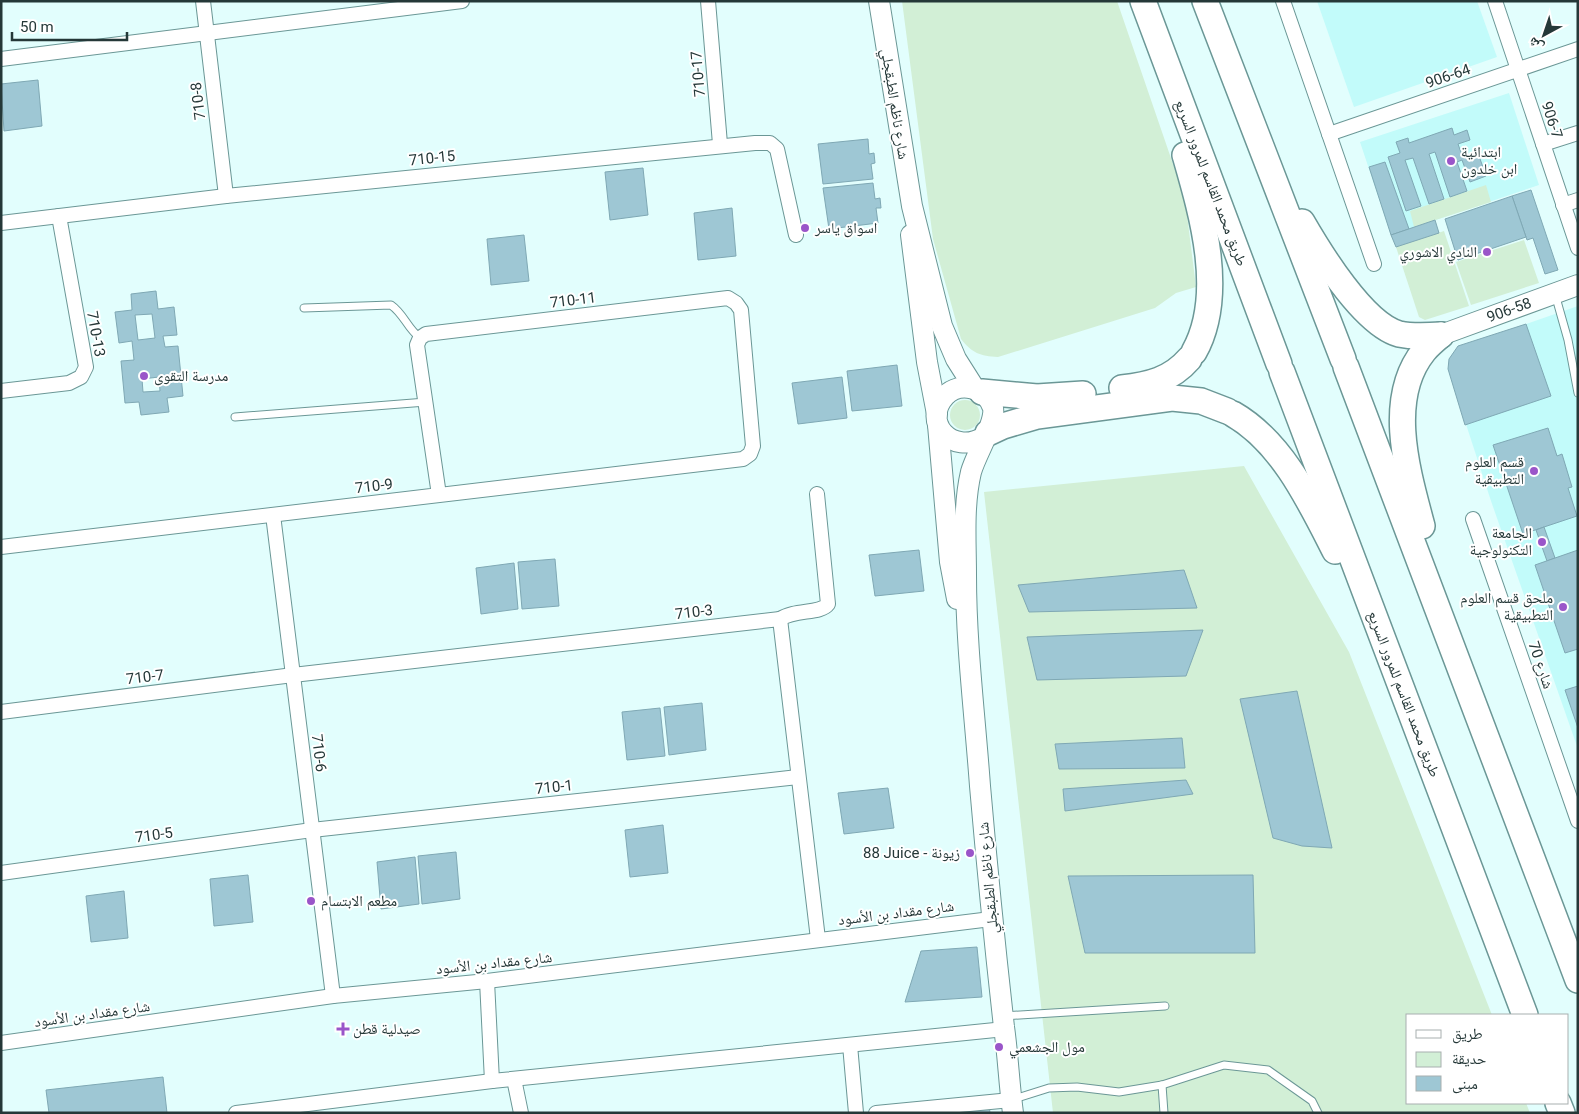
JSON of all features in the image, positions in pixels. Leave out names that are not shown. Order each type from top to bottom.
[{"type":"highway","points":[[978,391],[1018,397],[1056,397],[1144,386],[1171,375],[1192,356],[1203,337],[1207,321],[1208,277],[1203,223],[1142,1]]},
{"type":"highway","name":"طريق محمد القاسم للمرور السريع","points":[[1142,1],[1525,1014]]},
{"type":"highway","points":[[1205,1],[1578,980]]},
{"type":"highway","points":[[1256,134],[1315,244],[1368,314],[1380,324],[1397,333],[1417,336],[1441,335]]},
{"type":"highway","points":[[1441,335],[1423,352],[1410,378],[1403,406],[1410,478],[1449,638]]},
{"type":"highway","points":[[986,435],[1003,426],[1037,416],[1172,398],[1201,401],[1230,412],[1264,437],[1301,488],[1317,515],[1390,657]]},
{"type":"main road","name":"شارع ناظم الطبقجلي","points":[[879,1],[912,206],[913,263],[931,388],[938,419],[950,562],[957,602],[968,642]]},
{"type":"main road","points":[[912,206],[942,326],[956,359],[978,391],[988,399],[994,416],[986,435],[975,443],[964,444],[948,438],[938,419],[940,404],[946,395],[955,389],[965,387],[978,391]]},
{"type":"main road","name":"906-58","points":[[1441,335],[1578,285]]},
{"type":"main road","name":"شارع ناظم الطبقجلي","points":[[986,435],[972,472],[966,509],[968,642],[991,919],[1012,1106]]},
{"type":"street","name":"710-8","points":[[203,1],[226,196]]},
{"type":"street","points":[[1,59],[462,1]]},
{"type":"street","name":"710-17","points":[[708,1],[720,144]]},
{"type":"street","points":[[1283,1],[1374,264]]},
{"type":"street","name":"906-7","points":[[1495,1],[1578,248]]},
{"type":"street","name":"906-64","points":[[1330,134],[1578,49]]},
{"type":"street","points":[[1542,144],[1578,133]]},
{"type":"street","name":"710-15","points":[[1,223],[226,196],[720,144],[764,143],[775,146],[796,235]]},
{"type":"street","points":[[1563,205],[1578,200]]},
{"type":"street","name":"710-13","points":[[1,391],[69,383],[81,377],[86,367],[59,216]]},
{"type":"street","name":"710-11","points":[[420,338],[426,334],[728,298],[736,303],[741,310],[753,446],[750,454]]},
{"type":"street","points":[[420,338],[417,345],[439,495]]},
{"type":"street","name":"710-9","points":[[1,547],[743,459],[750,454]]},
{"type":"street","name":"710-3","points":[[293,675],[780,620],[792,612],[820,610],[828,604],[817,494]]},
{"type":"street","name":"710-6","points":[[273,515],[333,996]]},
{"type":"street","name":"شارع 70","points":[[1473,520],[1578,821]]},
{"type":"street","points":[[780,620],[818,939]]},
{"type":"street","name":"710-7","points":[[1,712],[293,675]]},
{"type":"street","name":"710-1","points":[[312,830],[798,777]]},
{"type":"street","name":"710-5","points":[[1,873],[312,830]]},
{"type":"street","name":"شارع مقداد بن الأسود","points":[[1,1043],[333,996],[487,981],[991,919]]},
{"type":"street","points":[[487,981],[492,1081]]},
{"type":"street","points":[[236,1113],[492,1081],[850,1045],[1004,1022]]},
{"type":"street","points":[[850,1045],[856,1113]]},
{"type":"street","points":[[514,1079],[521,1113]]},
{"type":"street","points":[[876,1113],[1012,1106]]},
{"type":"lane","points":[[1555,293],[1568,340],[1578,394]]},
{"type":"lane","points":[[304,308],[391,305],[397,309],[410,330],[420,338]]},
{"type":"lane","points":[[235,417],[426,402]]},
{"type":"lane","points":[[1004,1022],[1165,1006]]},
{"type":"lane","points":[[1012,1106],[1049,1088],[1077,1087],[1119,1092],[1162,1085],[1224,1065],[1268,1070],[1312,1101],[1318,1113]]},
{"type":"lane","points":[[1162,1085],[1164,1113]]},
{"type":"shaded area","points":[[1317,1],[1477,1],[1497,57],[1354,107]]},
{"type":"shaded area","points":[[1509,93],[1539,185],[1391,235],[1360,142]]},
{"type":"shaded area","name":"الجامعة التكنولوجية","points":[[1578,306],[1578,749],[1491,501],[1448,369],[1449,359],[1457,348]]},
{"type":"green space","points":[[902,1],[1117,1],[1185,199],[1196,287],[1176,293],[1155,308],[998,357],[981,355],[969,348],[961,339],[933,239]]},
{"type":"green space","points":[[1486,185],[1491,202],[1414,227],[1410,211]]},
{"type":"green space","points":[[1444,231],[1469,306],[1425,320],[1419,317],[1396,247]]},
{"type":"green space","points":[[1524,240],[1539,283],[1471,305],[1456,262]]},
{"type":"green space","points":[[965,400],[976,404],[980,415],[976,426],[965,430],[954,426],[950,415],[954,404]]},
{"type":"green space","points":[[1244,466],[1349,652],[1492,1014],[1406,1014],[1406,1104],[1526,1104],[1530,1113],[1053,1113],[984,492]]},
{"type":"building","points":[[38,80],[42,126],[4,131],[1,84]]},
{"type":"building","points":[[1452,128],[1454,135],[1467,130],[1470,140],[1458,144],[1463,158],[1478,153],[1486,176],[1470,182],[1462,160],[1457,162],[1467,191],[1450,197],[1435,152],[1429,154],[1444,199],[1429,204],[1413,158],[1405,160],[1421,206],[1406,211],[1388,157],[1400,153],[1396,142],[1408,138],[1409,143]]},
{"type":"building","points":[[868,139],[869,154],[874,153],[875,163],[871,164],[873,179],[823,184],[818,144]]},
{"type":"building","points":[[1385,162],[1409,229],[1391,235],[1369,167]]},
{"type":"building","points":[[643,168],[648,215],[610,220],[605,172]]},
{"type":"building","points":[[873,183],[875,199],[880,198],[881,208],[876,208],[878,223],[829,229],[823,188]]},
{"type":"building","points":[[1531,190],[1558,270],[1545,274],[1533,238],[1527,240],[1512,196]]},
{"type":"building","points":[[1512,196],[1526,237],[1458,260],[1445,219]]},
{"type":"building","points":[[732,208],[736,256],[698,260],[694,213]]},
{"type":"building","points":[[1435,220],[1439,233],[1396,247],[1391,235]]},
{"type":"building","points":[[524,235],[529,281],[491,285],[487,239]]},
{"type":"building","points":[[156,291],[158,309],[174,307],[177,335],[163,336],[165,347],[178,346],[183,396],[167,398],[169,412],[141,415],[139,402],[125,403],[121,361],[134,360],[132,341],[119,343],[115,312],[132,310],[131,294]],"holes":[[[152,314],[155,338],[138,340],[135,315]],[[159,377],[160,391],[143,392],[142,379]]]},
{"type":"building","points":[[1526,324],[1551,396],[1465,425],[1448,369],[1449,359],[1458,346]]},
{"type":"building","points":[[897,365],[902,406],[852,411],[847,371]]},
{"type":"building","points":[[842,377],[847,418],[798,424],[792,383]]},
{"type":"building","name":"قسم العلوم التطبيقية","points":[[1548,428],[1557,456],[1562,454],[1572,487],[1568,488],[1577,516],[1523,534],[1493,445]]},
{"type":"building","points":[[1544,527],[1555,558],[1547,561],[1536,530]]},
{"type":"building","points":[[919,550],[924,591],[875,596],[869,555]]},
{"type":"building","name":"ملحق قسم العلوم التطبيقية","points":[[1578,550],[1578,649],[1565,653],[1535,565]]},
{"type":"building","points":[[555,559],[559,606],[522,609],[518,562]]},
{"type":"building","points":[[514,563],[518,609],[481,614],[476,568]]},
{"type":"building","points":[[1184,570],[1197,608],[1029,612],[1018,585]]},
{"type":"building","points":[[1203,630],[1186,676],[1037,680],[1027,637]]},
{"type":"building","points":[[1578,686],[1578,728],[1565,690]]},
{"type":"building","points":[[1297,691],[1332,848],[1302,846],[1273,838],[1240,699]]},
{"type":"building","points":[[702,703],[706,750],[669,755],[664,707]]},
{"type":"building","points":[[660,708],[665,756],[627,760],[622,712]]},
{"type":"building","points":[[1182,738],[1185,768],[1059,769],[1055,744]]},
{"type":"building","points":[[1186,780],[1193,794],[1065,811],[1063,789]]},
{"type":"building","points":[[888,788],[894,828],[844,834],[838,793]]},
{"type":"building","points":[[663,825],[668,873],[630,877],[625,830]]},
{"type":"building","points":[[456,852],[460,899],[422,904],[418,856]]},
{"type":"building","points":[[415,857],[419,904],[381,909],[377,862]]},
{"type":"building","points":[[248,875],[253,922],[214,926],[210,879]]},
{"type":"building","points":[[1253,875],[1255,953],[1085,953],[1068,876]]},
{"type":"building","points":[[124,891],[128,938],[91,942],[86,896]]},
{"type":"building","points":[[977,947],[982,997],[905,1002],[921,951]]},
{"type":"building","points":[[163,1077],[167,1113],[49,1113],[46,1090]]},
{"type":"building","points":[[989,1105],[990,1113],[939,1113]]},
{"type":"place","name":"ابتدائية ابن خلدون","points":[[1451,161]]},
{"type":"place","name":"اسواق ياسر","points":[[805,228]]},
{"type":"place","name":"النادي الاشوري","points":[[1487,252]]},
{"type":"place","name":"مدرسة التقوى","points":[[144,376]]},
{"type":"place","name":"قسم العلوم التطبيقية","points":[[1534,471]]},
{"type":"place","name":"الجامعة التكنولوجية","points":[[1542,542]]},
{"type":"place","name":"ملحق قسم العلوم التطبيقية","points":[[1563,607]]},
{"type":"place","name":"88 Juice - زيونة","points":[[970,853]]},
{"type":"place","name":"مطعم الابتسام","points":[[311,901]]},
{"type":"place","name":"صيدلية قطن","points":[[343,1029]]},
{"type":"place","name":"مول الجشعمي","points":[[999,1047]]}]
